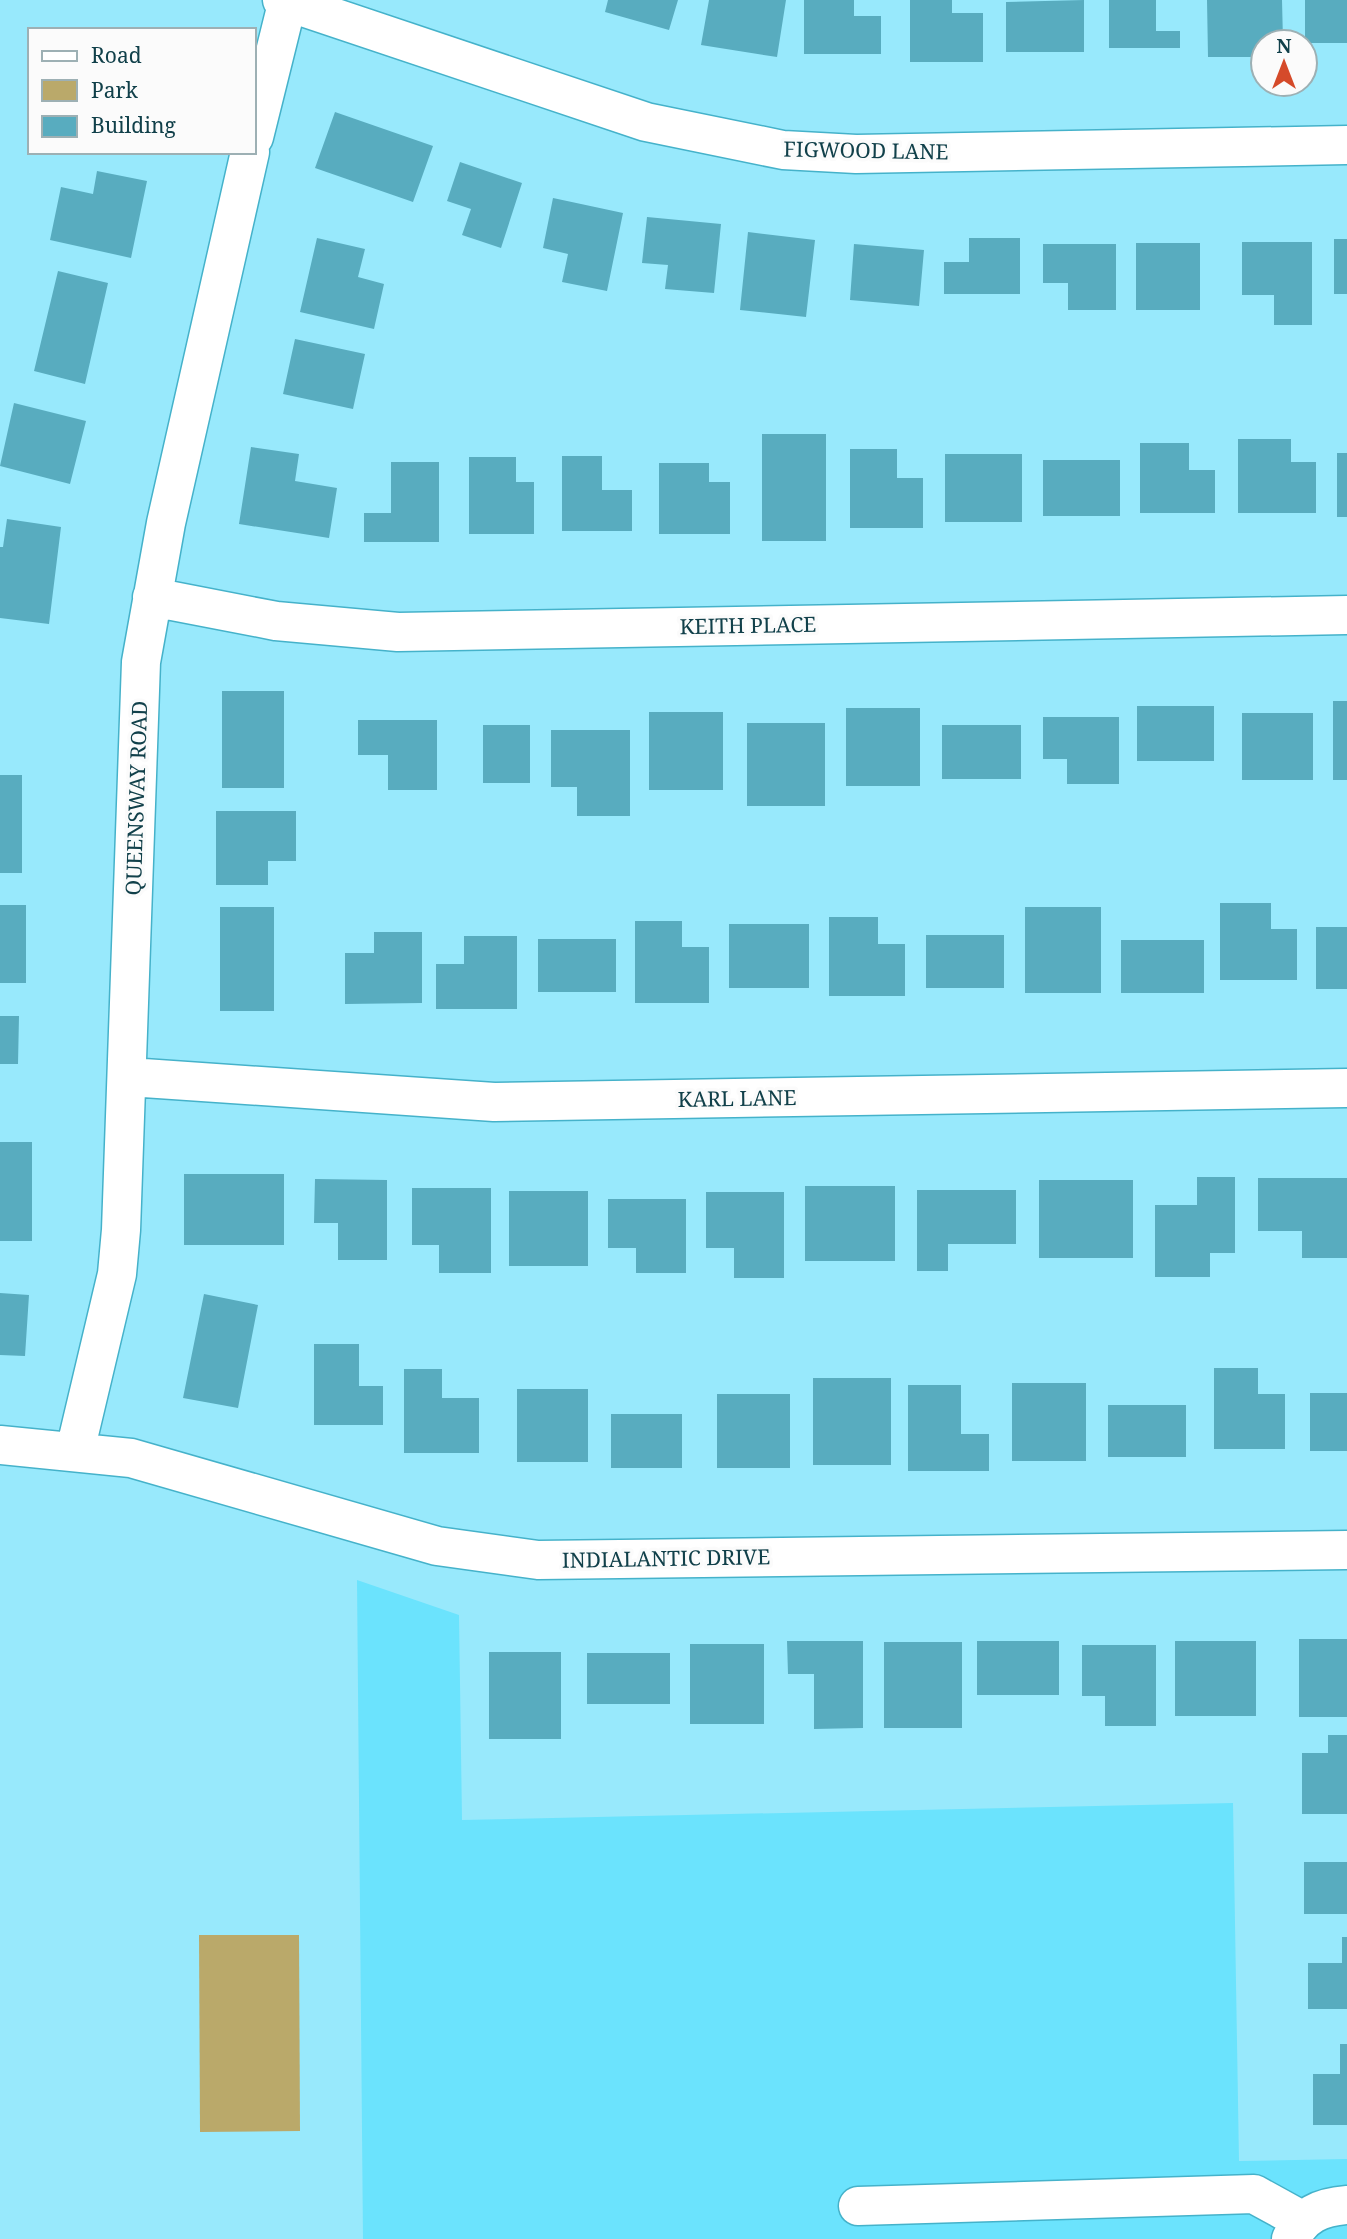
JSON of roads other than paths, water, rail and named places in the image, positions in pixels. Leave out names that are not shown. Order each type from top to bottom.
[{"type":"street","points":[[256,128],[286,1]]},
{"type":"street","name":"FIGWOOD LANE","points":[[286,1],[646,122],[783,150],[856,154],[1347,145]]},
{"type":"street","name":"QUEENSWAY ROAD","points":[[75,1451],[117,1274],[129,1077],[137,713],[141,663],[166,523],[250,154]]},
{"type":"street","name":"KEITH PLACE","points":[[152,597],[276,621],[398,632],[1347,615]]},
{"type":"street","name":"KARL LANE","points":[[129,1077],[494,1102],[1347,1088]]},
{"type":"street","name":"INDIALANTIC DRIVE","points":[[0,1445],[131,1458],[438,1546],[538,1560],[1347,1550]]},
{"type":"street","points":[[858,2206],[1254,2194],[1297,2230],[1328,2207],[1347,2205]]}]
